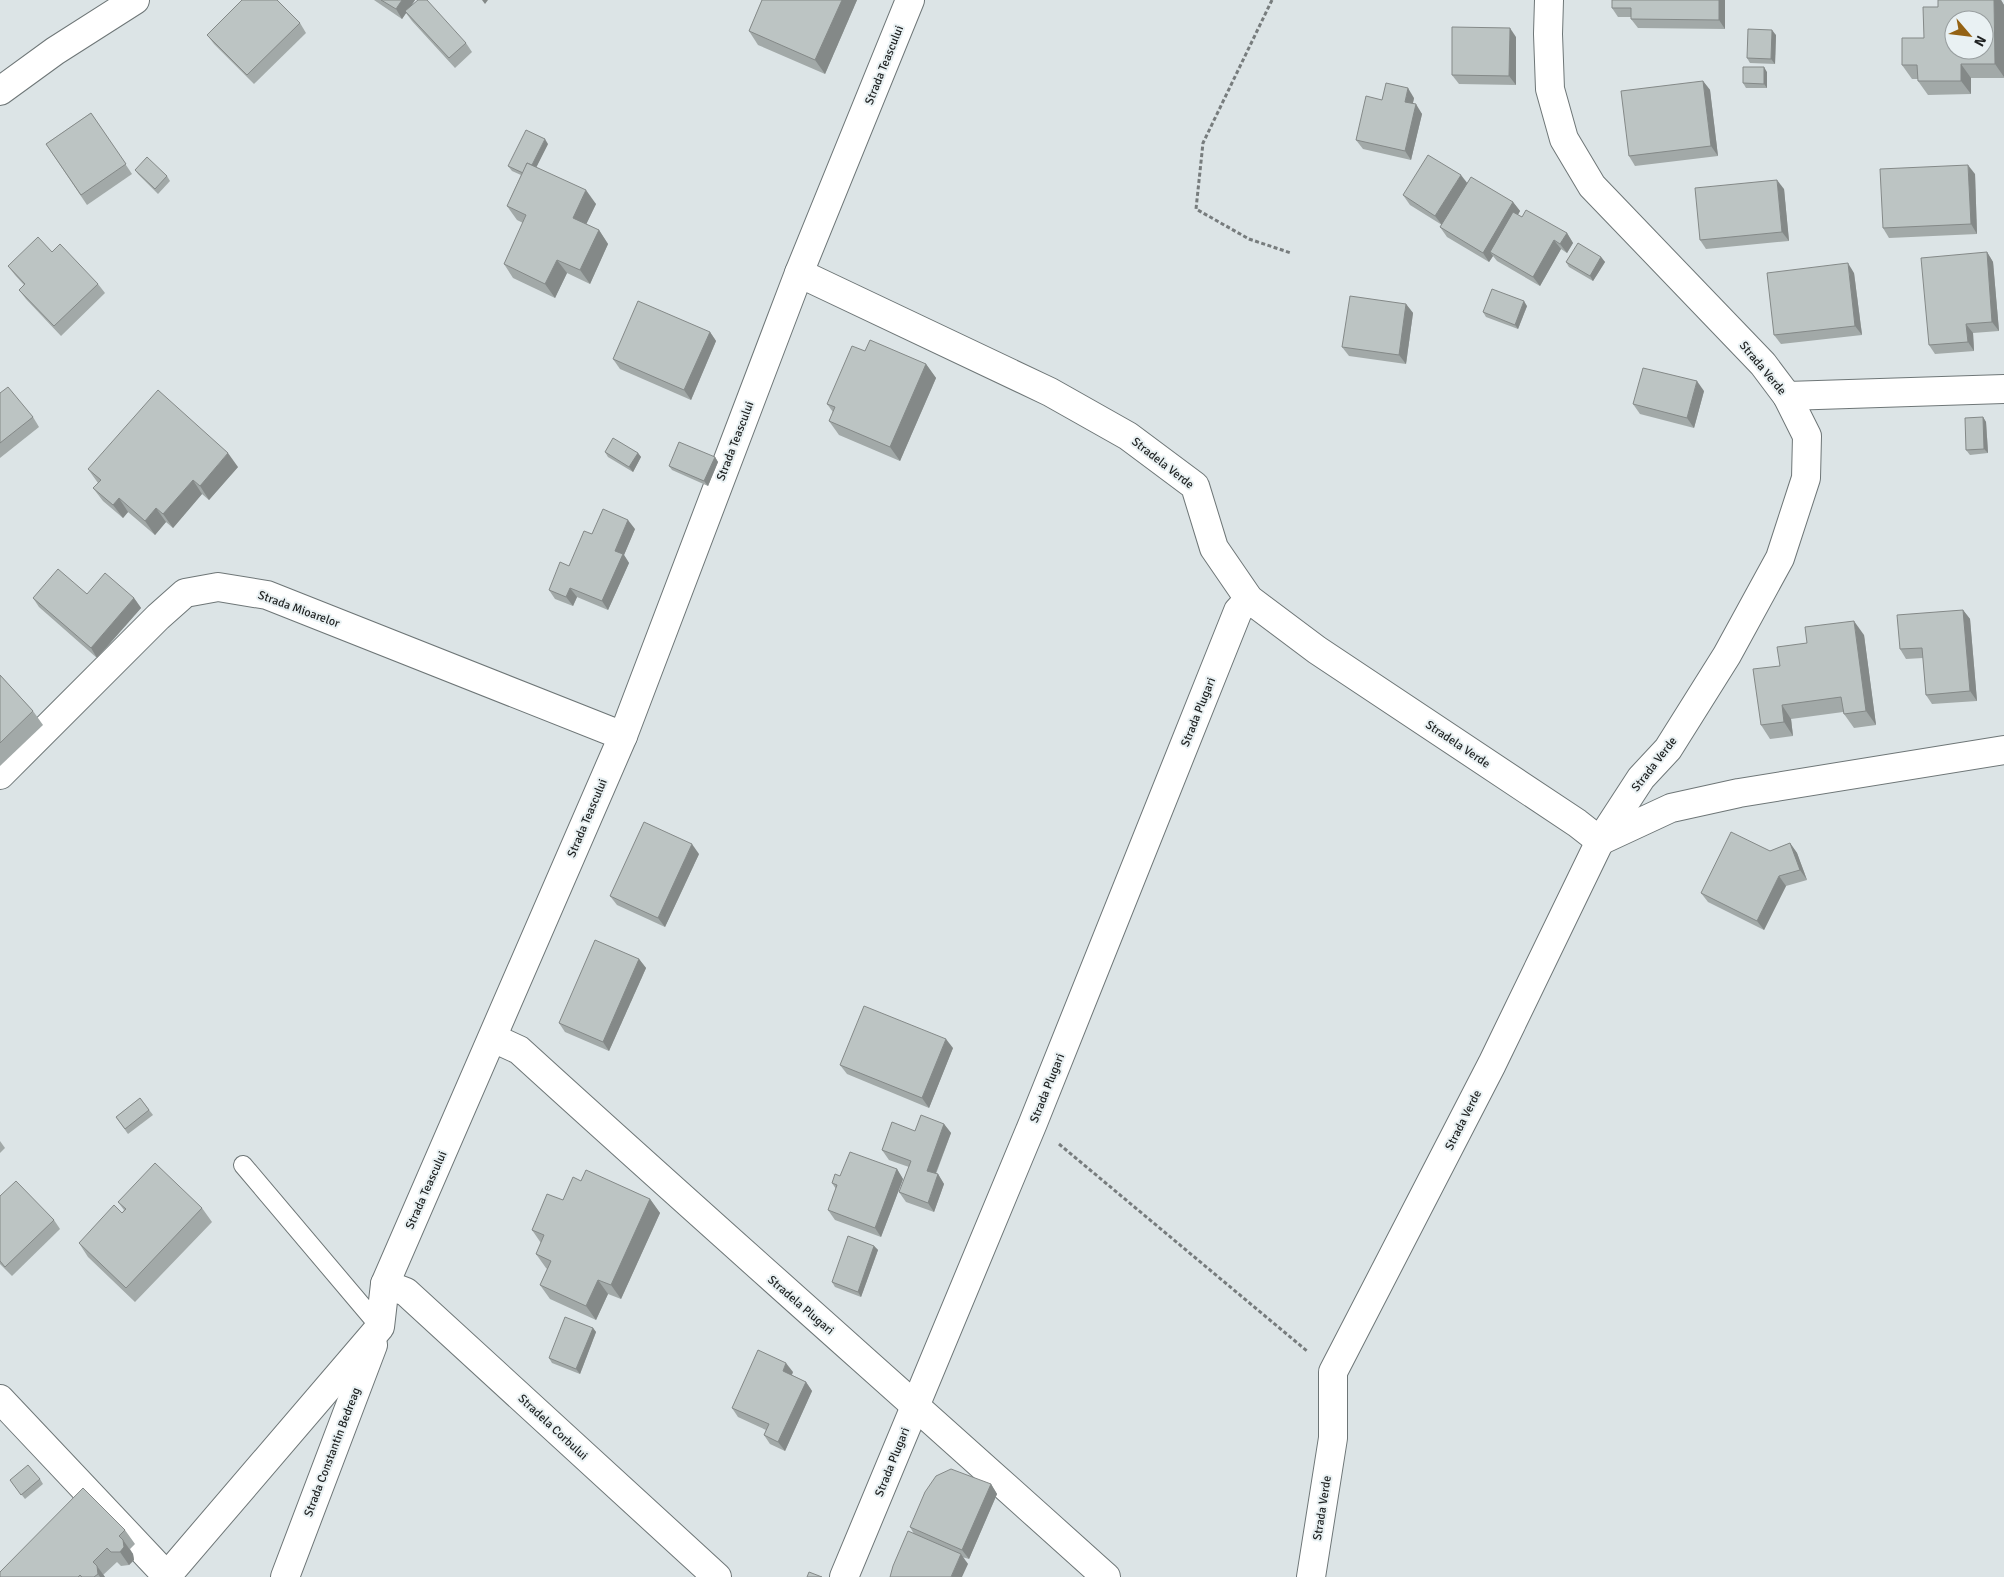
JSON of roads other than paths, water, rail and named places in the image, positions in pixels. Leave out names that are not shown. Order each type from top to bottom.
[{"type":"street","points":[[0,91],[55,51],[136,0]]},
{"type":"street","name":"Strada Teascului","points":[[380,1327],[385,1284],[623,736],[799,273],[910,0]]},
{"type":"street","name":"Strada Verde","points":[[1311,1577],[1333,1438],[1333,1372],[1492,1064],[1600,841],[1641,778],[1668,749],[1726,655],[1780,558],[1806,478],[1806,436],[1787,396],[1763,364],[1592,186],[1564,139],[1550,89],[1549,0]]},
{"type":"street","name":"Stradela Verde","points":[[799,273],[1050,392],[1128,436],[1195,486],[1214,548],[1249,599],[1317,650],[1578,823],[1600,841]]},
{"type":"street","points":[[1787,396],[2004,389]]},
{"type":"street","name":"Strada Mioarelor","points":[[0,775],[158,617],[185,593],[218,587],[267,595],[623,736]]},
{"type":"street","name":"Strada Plugari","points":[[844,1577],[1033,1122],[1238,610],[1249,599]]},
{"type":"street","points":[[1600,841],[1671,808],[1729,795],[2004,750]]},
{"type":"street","name":"Stradela Plugari","points":[[493,1038],[519,1050],[748,1259],[915,1404],[1106,1577]]},
{"type":"street","name":"Stradela Corbului","points":[[385,1284],[406,1292],[717,1577]]},
{"type":"street","points":[[0,1399],[167,1576],[380,1327]]},
{"type":"street","name":"Strada Constantin Bedreag","points":[[285,1577],[380,1327]]},
{"type":"lane","points":[[243,1165],[380,1327]]}]
